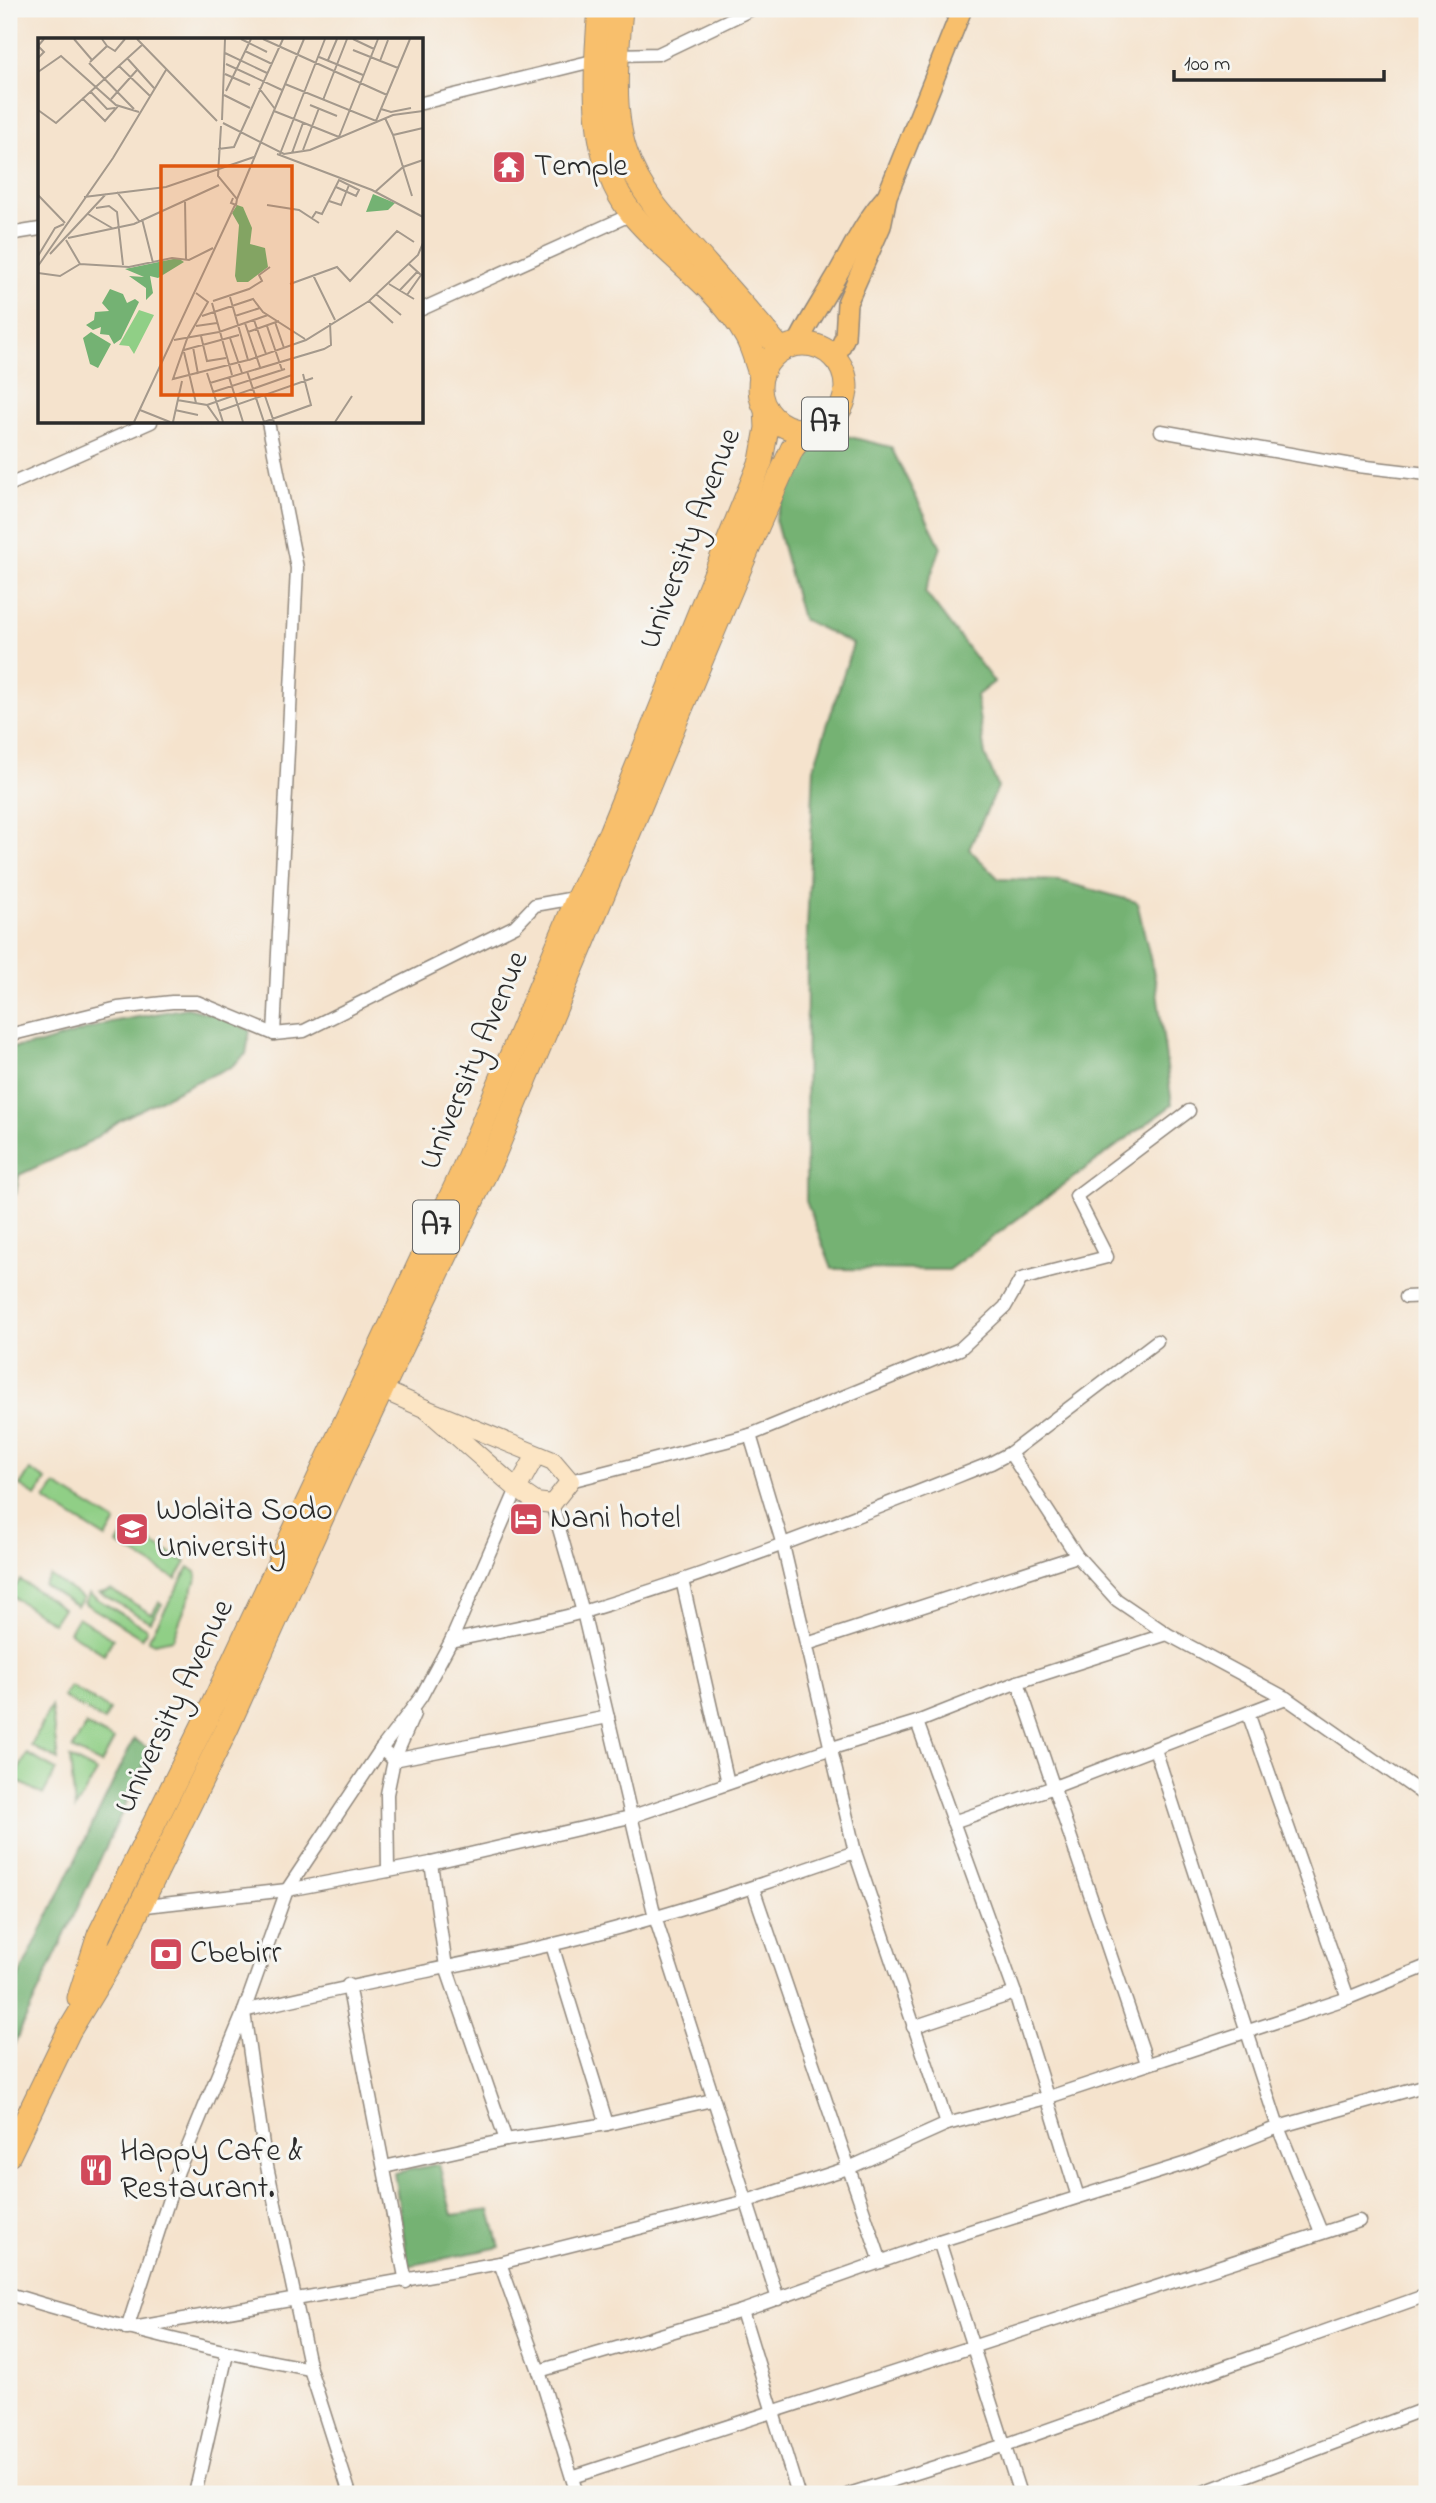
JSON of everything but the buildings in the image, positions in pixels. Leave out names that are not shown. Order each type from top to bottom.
[{"type":"highway","name":"A7","points":[[600,9],[606,57],[625,151],[637,180],[656,208],[789,347]]},
{"type":"highway","name":"A7","points":[[621,9],[606,57],[599,122],[606,160],[632,214],[721,303],[746,336],[761,376],[760,393],[766,409],[783,425],[806,430],[822,426],[835,417],[844,403],[847,387],[844,372],[835,358],[811,345],[789,347],[769,361],[761,376]]},
{"type":"highway","name":"University Avenue","points":[[69,2031],[99,1935],[216,1725],[383,1390],[493,1157],[588,901],[610,833],[761,461],[767,428],[766,409]]},
{"type":"highway","name":"University Avenue","points":[[9,2155],[69,2031],[120,1947],[460,1177],[772,492],[792,449],[806,430]]},
{"type":"main road","name":"A7","points":[[835,358],[845,337],[847,303],[881,226],[887,196],[962,9]]},
{"type":"main road","name":"A7","points":[[789,347],[832,284],[869,217],[887,196]]},
{"type":"street","points":[[424,102],[606,57],[657,54],[752,9]]},
{"type":"street","points":[[424,308],[632,214]]},
{"type":"street","points":[[9,234],[38,229]]},
{"type":"street","points":[[9,485],[146,424]]},
{"type":"street","points":[[268,424],[297,568],[274,1034]]},
{"type":"street","points":[[1161,431],[1358,466],[1427,474]]},
{"type":"street","points":[[9,1035],[117,1008],[197,1002],[274,1034],[304,1031],[515,926],[535,905],[588,901]]},
{"type":"street","points":[[552,1504],[570,1481],[750,1435],[960,1349],[1004,1307],[1021,1279],[1107,1257],[1076,1196],[1189,1111]]},
{"type":"street","points":[[1406,1297],[1427,1296]]},
{"type":"street","points":[[450,1641],[583,1612],[682,1580],[783,1545],[991,1463],[1010,1453],[1157,1341]]},
{"type":"street","points":[[383,1390],[553,1461],[570,1481]]},
{"type":"street","points":[[426,1409],[517,1489],[536,1502],[552,1504]]},
{"type":"street","points":[[750,1435],[783,1545],[855,1852],[947,2124]]},
{"type":"street","points":[[1010,1453],[1077,1556],[1118,1600],[1167,1634],[1286,1698],[1427,1797]]},
{"type":"street","points":[[388,1871],[387,1794],[394,1760],[517,1489],[536,1455]]},
{"type":"street","points":[[552,1504],[583,1612],[655,1917],[778,2299]]},
{"type":"street","points":[[807,1644],[1077,1556]]},
{"type":"street","points":[[682,1580],[728,1783]]},
{"type":"street","points":[[137,1907],[287,1890],[431,1863],[630,1816],[917,1722],[1018,1682],[1167,1634]]},
{"type":"street","points":[[1018,1682],[1147,2063]]},
{"type":"street","points":[[127,2329],[178,2171],[244,2011],[287,1890],[381,1749],[421,1697]]},
{"type":"street","points":[[953,1822],[1054,1787],[1286,1698]]},
{"type":"street","points":[[1248,1713],[1348,1998]]},
{"type":"street","points":[[394,1760],[608,1717]]},
{"type":"street","points":[[917,1722],[1015,1993],[1078,2197]]},
{"type":"street","points":[[381,1749],[394,1760]]},
{"type":"street","points":[[1155,1749],[1278,2127],[1321,2232]]},
{"type":"street","points":[[244,2011],[348,1985],[552,1944],[753,1888],[855,1852]]},
{"type":"street","points":[[431,1863],[446,1967],[506,2140]]},
{"type":"street","points":[[753,1888],[881,2262]]},
{"type":"street","points":[[552,1944],[607,2124]]},
{"type":"street","points":[[127,2329],[406,2282],[500,2263],[747,2201],[851,2168],[947,2124],[1046,2098],[1348,1998],[1427,1966]]},
{"type":"street","points":[[348,1985],[406,2282]]},
{"type":"street","points":[[914,2027],[1015,1993]]},
{"type":"street","points":[[244,2011],[264,2152],[310,2369],[350,2494]]},
{"type":"street","points":[[539,2371],[742,2311],[939,2241],[1187,2163],[1278,2127],[1427,2085]]},
{"type":"street","points":[[384,2167],[506,2140],[607,2124],[712,2100]]},
{"type":"street","points":[[572,2477],[1359,2221]]},
{"type":"street","points":[[939,2241],[1020,2494]]},
{"type":"street","points":[[500,2263],[539,2371],[577,2494]]},
{"type":"street","points":[[9,2294],[127,2329],[228,2354],[310,2369]]},
{"type":"street","points":[[849,2494],[1004,2445],[1427,2295]]},
{"type":"street","points":[[742,2311],[798,2494]]},
{"type":"street","points":[[195,2494],[228,2354]]},
{"type":"street","points":[[1198,2494],[1427,2408]]},
{"type":"green space","points":[[834,433],[891,447],[941,547],[925,592],[994,682],[976,696],[985,755],[998,787],[969,849],[999,879],[1061,881],[1137,902],[1156,983],[1172,1105],[948,1270],[832,1269],[806,1201],[807,931],[814,767],[853,644],[802,619],[775,519],[798,463]]},
{"type":"green space","points":[[187,1008],[216,1015],[250,1030],[246,1054],[231,1067],[122,1119],[85,1145],[19,1175],[16,1194],[9,1199],[9,1048],[41,1044],[111,1022]]},
{"type":"green space","points":[[30,1470],[46,1480],[36,1496],[20,1486]]},
{"type":"green space","points":[[55,1485],[116,1522],[106,1538],[45,1500]]},
{"type":"green space","points":[[127,1529],[186,1562],[176,1579],[117,1544]]},
{"type":"green space","points":[[189,1567],[196,1572],[197,1577],[173,1639],[154,1643],[148,1640]]},
{"type":"green space","points":[[50,1576],[83,1598],[77,1606],[44,1585]]},
{"type":"green space","points":[[20,1580],[63,1608],[53,1623],[10,1595]]},
{"type":"green space","points":[[111,1590],[152,1614],[159,1602],[162,1604],[150,1622],[100,1593]]},
{"type":"green space","points":[[89,1594],[147,1629],[142,1638],[84,1603]]},
{"type":"green space","points":[[78,1617],[113,1639],[104,1654],[69,1632]]},
{"type":"green space","points":[[70,1686],[110,1710],[104,1721],[63,1697]]},
{"type":"green space","points":[[51,1706],[58,1760],[31,1746]]},
{"type":"green space","points":[[86,1725],[114,1740],[101,1764],[72,1749]]},
{"type":"green space","points":[[134,1739],[151,1750],[9,2055],[9,1997]]},
{"type":"green space","points":[[27,1754],[56,1770],[43,1795],[14,1779]]},
{"type":"green space","points":[[70,1758],[97,1772],[75,1809]]},
{"type":"green space","points":[[439,2164],[452,2215],[490,2210],[500,2247],[408,2266],[394,2173]]},
{"type":"place","name":"Temple","points":[[509,167]]},
{"type":"place","name":"Nani hotel","points":[[526,1519]]},
{"type":"place","name":"Wolaita Sodo University","points":[[132,1529]]},
{"type":"place","name":"Cbebirr","points":[[166,1954]]},
{"type":"place","name":"Happy Cafe & Restaurant.","points":[[96,2170]]}]
